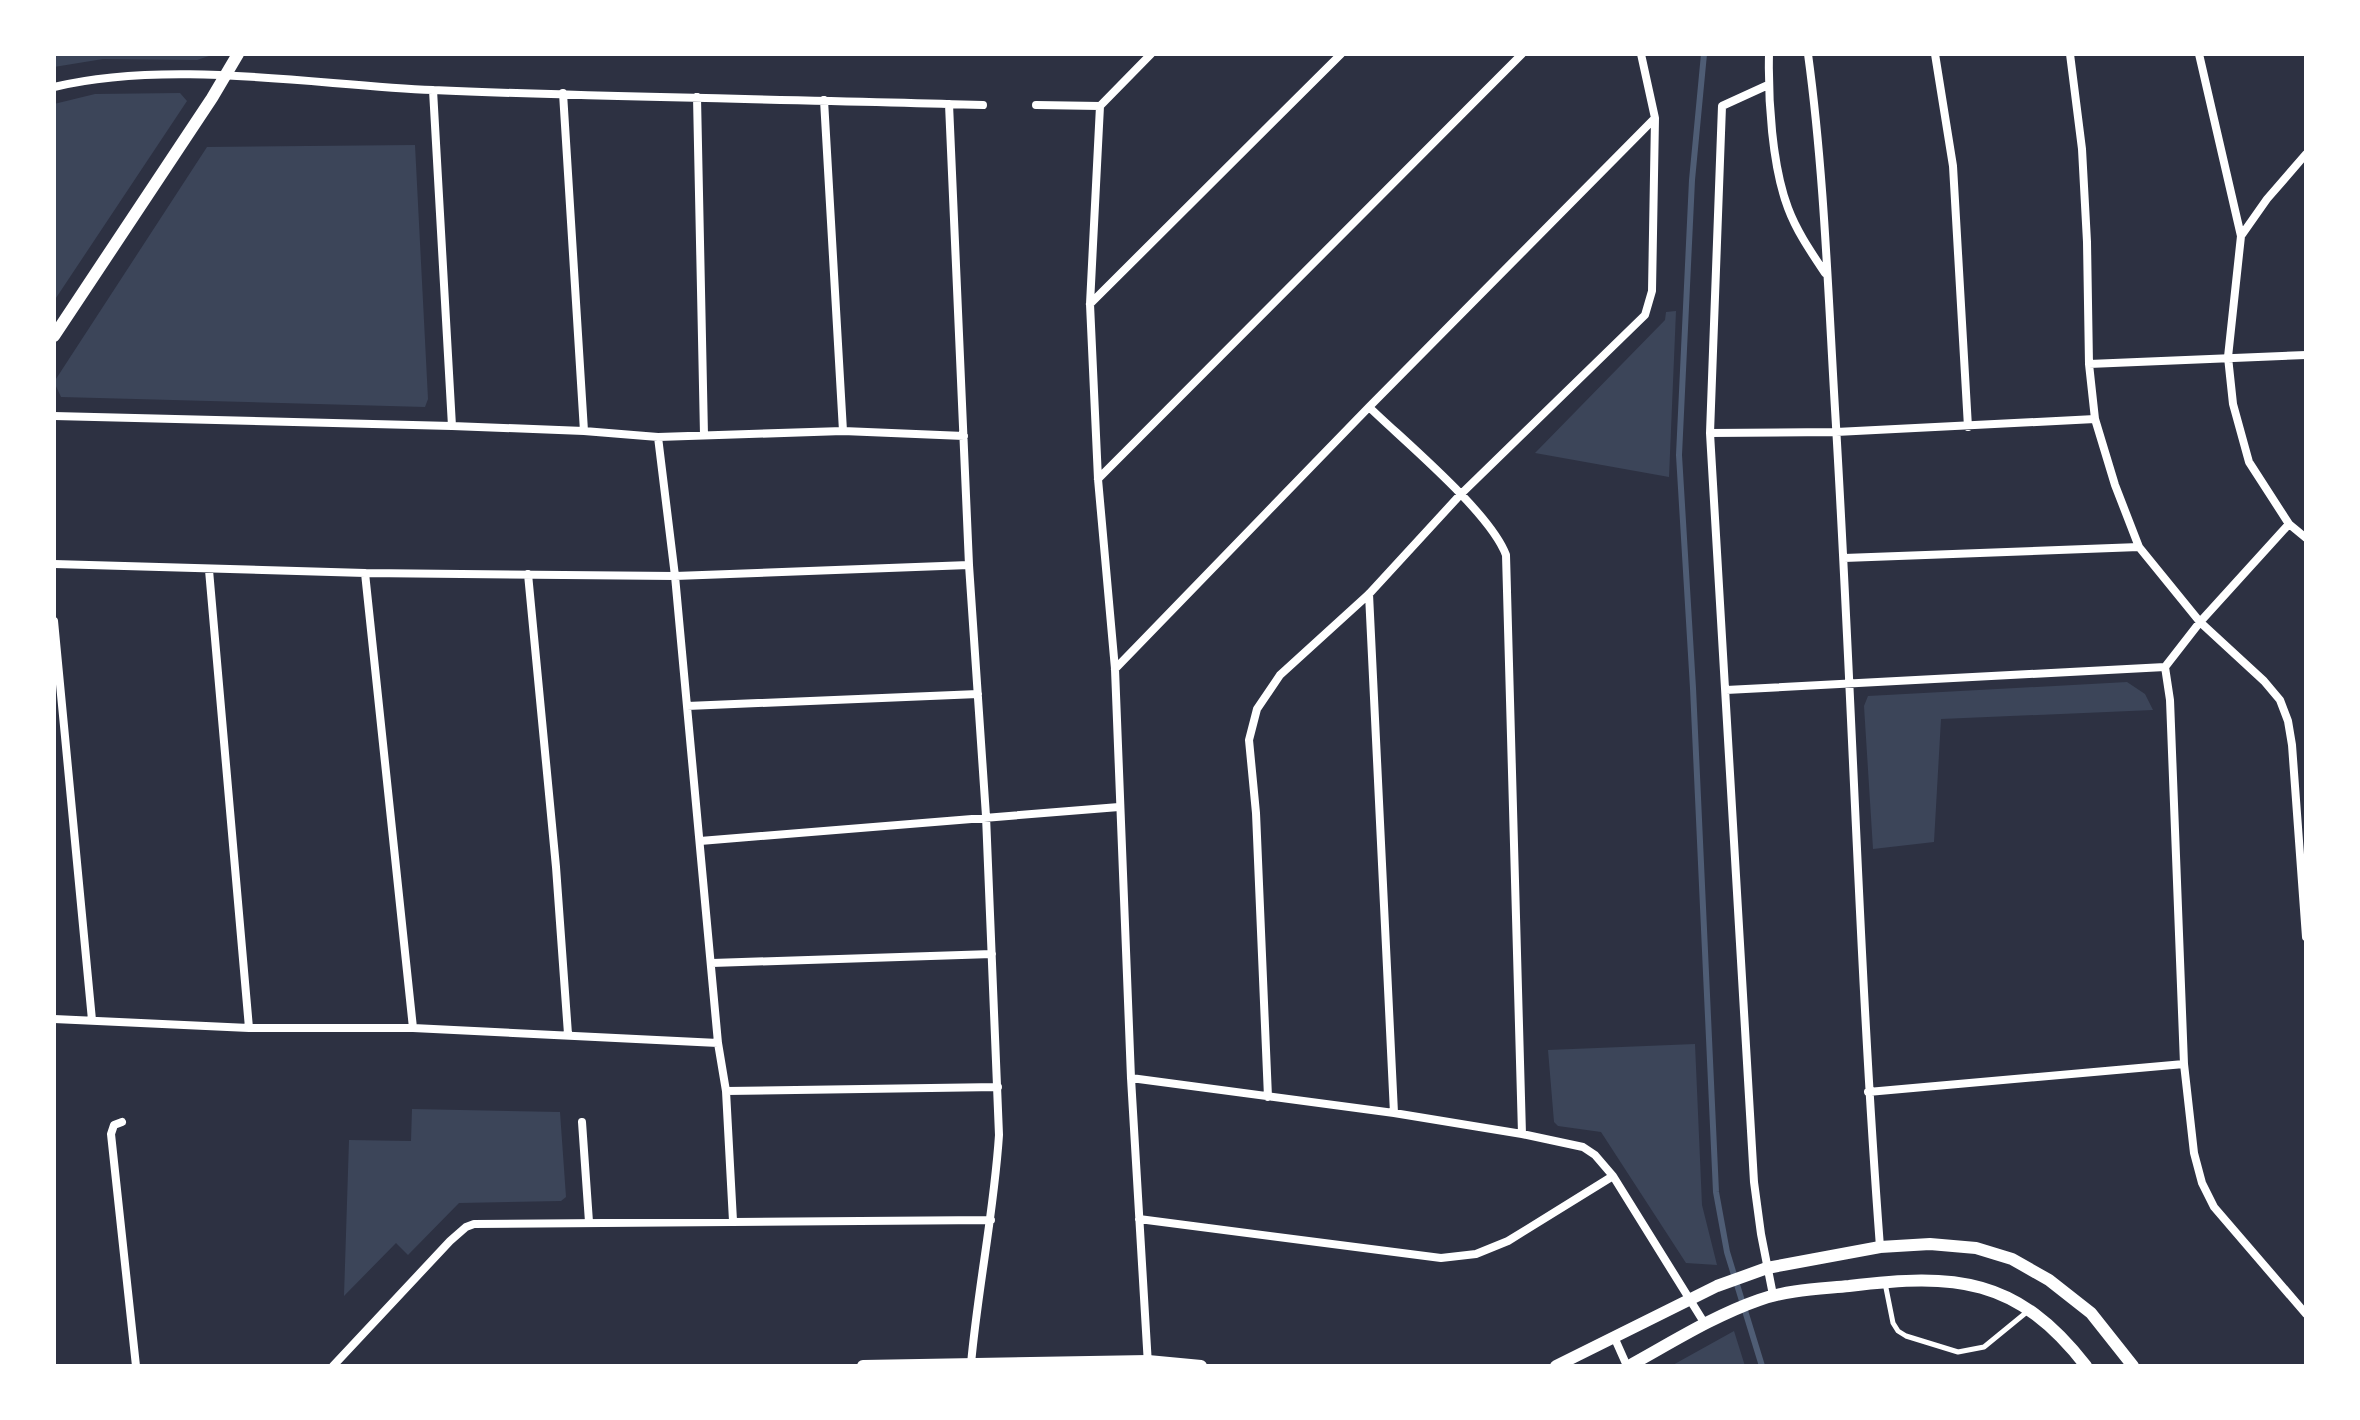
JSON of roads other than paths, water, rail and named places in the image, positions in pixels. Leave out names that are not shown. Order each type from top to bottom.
[{"type":"street","points":[[54,336],[238,54]]},
{"type":"street","points":[[1148,1363],[1131,1078],[1115,669],[1098,479],[1090,304],[1100,106],[1151,54]]},
{"type":"street","points":[[1090,304],[1341,54]]},
{"type":"street","points":[[1098,479],[1522,54]]},
{"type":"street","points":[[1268,1097],[1256,813],[1249,740],[1257,709],[1268,690],[1369,594],[1460,495],[1649,309],[1652,291],[1655,118],[1641,54]]},
{"type":"street","points":[[1769,54],[1768,85],[1778,169],[1788,208],[1801,237],[1827,275]]},
{"type":"street","points":[[1808,54],[1817,121],[1827,275],[1844,558],[1868,1092],[1880,1247]]},
{"type":"street","points":[[1935,54],[1953,166],[1968,427]]},
{"type":"street","points":[[2070,54],[2083,164],[2089,364],[2095,419],[2115,485],[2139,547],[2200,622],[2264,681],[2280,700],[2292,745],[2306,937]]},
{"type":"street","points":[[2199,54],[2241,236],[2228,357],[2233,404],[2249,462],[2289,524],[2306,538]]},
{"type":"street","points":[[54,87],[103,77],[147,75],[433,90],[983,105]]},
{"type":"street","points":[[1768,85],[1722,106],[1710,433],[1754,1182],[1773,1295]]},
{"type":"street","points":[[433,90],[452,426]]},
{"type":"street","points":[[563,93],[584,431]]},
{"type":"street","points":[[697,97],[704,435]]},
{"type":"street","points":[[824,100],[843,431]]},
{"type":"street","points":[[949,104],[969,565],[986,816],[999,1135],[971,1364]]},
{"type":"street","points":[[1036,105],[1100,106]]},
{"type":"street","points":[[1115,669],[1655,118]]},
{"type":"street","points":[[2241,236],[2267,199],[2306,154]]},
{"type":"street","points":[[2089,364],[2306,355]]},
{"type":"street","points":[[1369,407],[1460,495],[1500,539],[1506,555],[1522,1134]]},
{"type":"street","points":[[54,416],[452,426],[658,437],[843,431],[964,436]]},
{"type":"street","points":[[1710,433],[1836,432],[2095,419]]},
{"type":"street","points":[[658,437],[675,576],[718,1043],[726,1091],[733,1221]]},
{"type":"street","points":[[2289,524],[2200,622],[2165,667],[2170,700],[2184,1064],[2194,1153],[2202,1183],[2214,1207],[2306,1314]]},
{"type":"street","points":[[1844,558],[2139,547]]},
{"type":"street","points":[[54,564],[209,570],[675,576],[969,565]]},
{"type":"street","points":[[209,570],[249,1028]]},
{"type":"street","points":[[365,573],[413,1028]]},
{"type":"street","points":[[528,574],[556,867],[568,1034]]},
{"type":"street","points":[[1369,594],[1394,1113]]},
{"type":"street","points":[[54,621],[92,1020]]},
{"type":"street","points":[[1726,690],[2165,667]]},
{"type":"street","points":[[687,706],[978,694]]},
{"type":"street","points":[[700,841],[1119,807]]},
{"type":"street","points":[[712,963],[992,954]]},
{"type":"street","points":[[54,1019],[249,1028],[413,1028],[718,1043]]},
{"type":"street","points":[[1868,1092],[2184,1064]]},
{"type":"street","points":[[1131,1078],[1394,1113],[1583,1147],[1595,1155],[1613,1176],[1705,1324]]},
{"type":"street","points":[[726,1091],[998,1087]]},
{"type":"street","points":[[122,1122],[112,1129],[111,1141],[136,1366]]},
{"type":"street","points":[[582,1122],[589,1222]]},
{"type":"street","points":[[1139,1219],[1441,1258],[1476,1254],[1508,1241],[1613,1176]]},
{"type":"street","points":[[333,1366],[466,1227],[485,1223],[991,1220]]},
{"type":"street","points":[[1556,1366],[1717,1286],[1767,1268],[1880,1247],[1930,1244],[1976,1248],[2012,1259],[2049,1280],[2091,1313],[2133,1366]]},
{"type":"street","points":[[1615,1339],[1628,1366],[1729,1312],[1773,1295],[1885,1282],[1965,1282],[1996,1292],[2030,1310],[2064,1337],[2086,1366]]},
{"type":"street","points":[[863,1366],[1148,1363],[1201,1366]]},
{"type":"lane","points":[[1885,1282],[1893,1323],[1898,1331],[1958,1352],[1984,1347],[2030,1310]]},
{"type":"waterway","points":[[1704,54],[1692,180],[1679,455],[1716,1192],[1727,1252],[1762,1366]]}]
